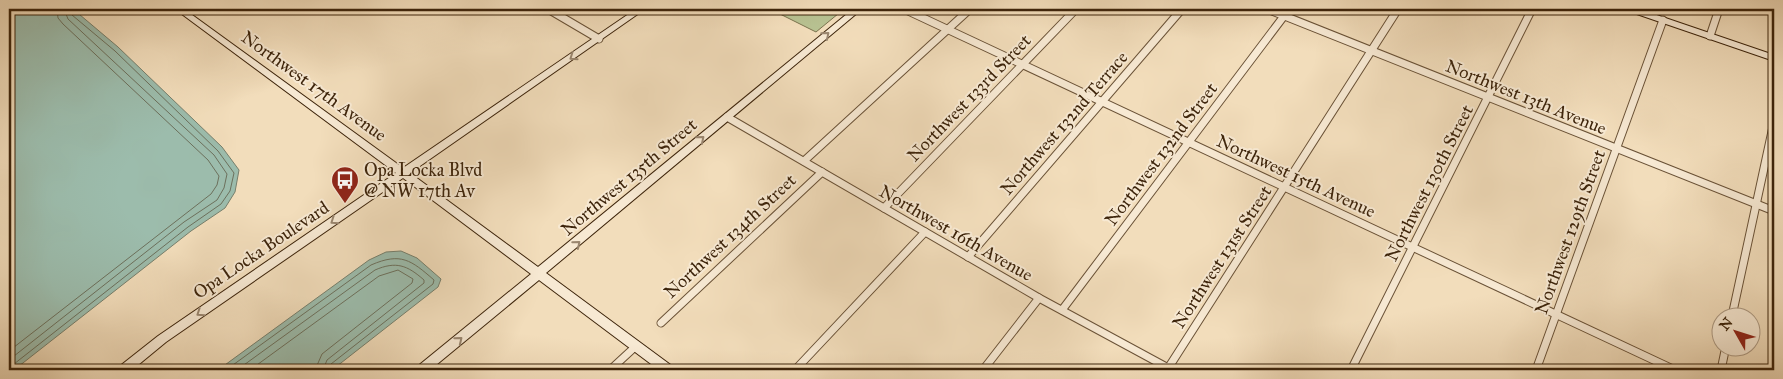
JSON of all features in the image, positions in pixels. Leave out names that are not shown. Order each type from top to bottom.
[{"type":"main road","name":"Northwest 17th Avenue","points":[[179,9],[668,370]]},
{"type":"main road","name":"Opa Locka Boulevard","points":[[124,370],[162,339],[641,9]]},
{"type":"main road","name":"Northwest 135th Street","points":[[422,370],[858,9]]},
{"type":"main road","points":[[1631,9],[1774,58]]},
{"type":"street","points":[[548,9],[599,39]]},
{"type":"street","name":"Northwest 15th Avenue","points":[[904,9],[1675,370]]},
{"type":"street","name":"Northwest 134th Street","points":[[804,161],[970,9]]},
{"type":"street","name":"Northwest 133rd Street","points":[[884,208],[1076,9]]},
{"type":"street","name":"Northwest 132nd Terrace","points":[[968,257],[1182,9]]},
{"type":"street","name":"Northwest 13th Avenue","points":[[1267,9],[1774,211]]},
{"type":"street","name":"Northwest 131st Street","points":[[1169,370],[1398,9]]},
{"type":"street","name":"Northwest 130th Street","points":[[1352,370],[1532,9]]},
{"type":"street","points":[[1710,36],[1719,9]]},
{"type":"street","name":"Northwest 132nd Street","points":[[1062,310],[1284,16]]},
{"type":"street","name":"Northwest 129th Street","points":[[1536,370],[1662,20]]},
{"type":"street","name":"Northwest 16th Avenue","points":[[727,117],[1038,298],[1169,370]]},
{"type":"street","points":[[1734,306],[1774,122]]},
{"type":"street","name":"Northwest 134th Street","points":[[661,323],[822,172]]},
{"type":"street","points":[[795,370],[925,232]]},
{"type":"street","points":[[983,370],[1038,298]]},
{"type":"street","points":[[610,370],[636,346]]},
{"type":"street","points":[[1721,370],[1724,356]]},
{"type":"green space","points":[[770,9],[844,9],[816,32]]},
{"type":"water","points":[[9,9],[73,9],[118,47],[222,147],[239,170],[235,192],[225,208],[191,231],[14,370],[9,370]]},
{"type":"water","points":[[401,251],[417,258],[441,279],[438,287],[332,370],[218,370],[369,260],[386,252]]},
{"type":"place","name":"Opa Locka Blvd @ NW 17th Av","points":[[345,204]]}]
